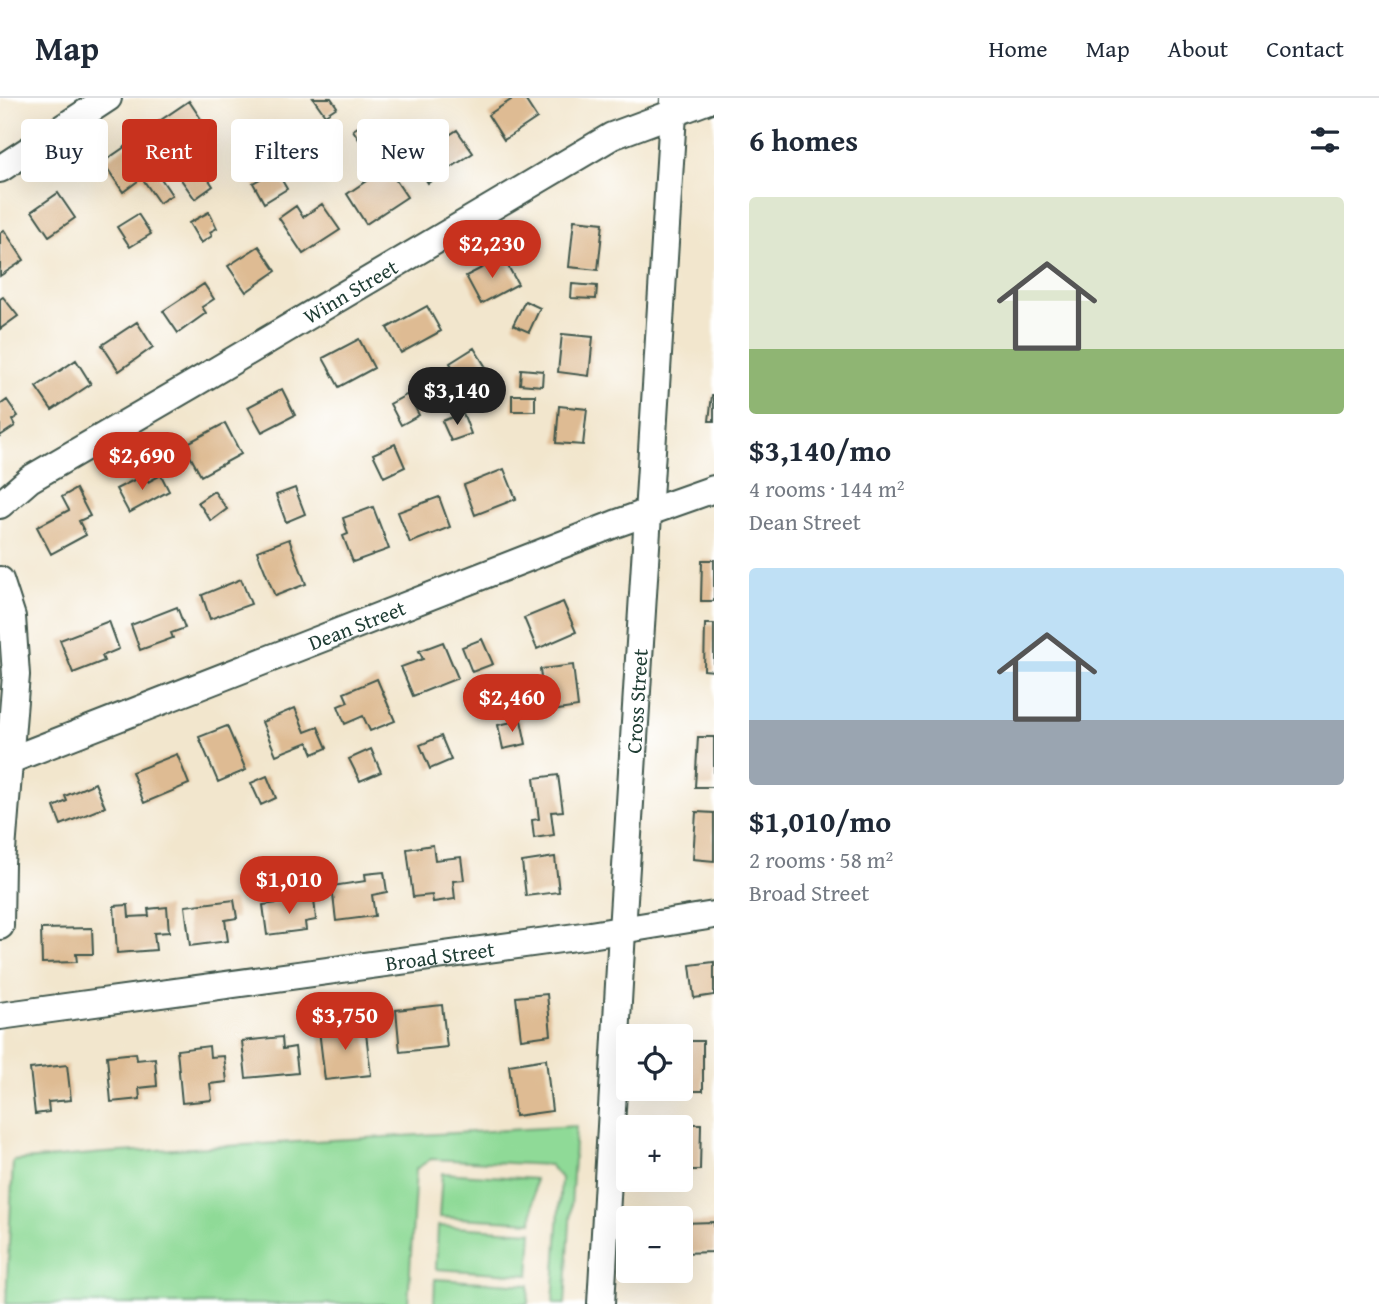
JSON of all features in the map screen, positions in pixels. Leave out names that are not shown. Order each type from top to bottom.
[{"type":"street","points":[[0,169],[108,98]]},
{"type":"street","name":"Winn Street","points":[[0,505],[30,479],[612,136],[673,105],[714,98]]},
{"type":"street","name":"Cross Street","points":[[601,1304],[673,105]]},
{"type":"street","name":"Dean Street","points":[[5,762],[648,511],[714,489]]},
{"type":"street","points":[[0,580],[12,617],[16,675],[5,762],[0,926]]},
{"type":"street","name":"Broad Street","points":[[0,1016],[622,931],[714,915]]},
{"type":"green space","points":[[576,1126],[565,1304],[553,1304],[561,1178],[550,1165],[431,1159],[416,1169],[408,1304],[6,1304],[13,1161],[104,1153]]},
{"type":"green space","points":[[442,1173],[535,1179],[532,1222],[439,1217]]},
{"type":"green space","points":[[438,1226],[532,1232],[529,1275],[436,1269]]},
{"type":"green space","points":[[435,1279],[529,1285],[528,1304],[434,1304]]},
{"type":"building","points":[[313,98],[331,98],[337,107],[325,115]]},
{"type":"building","points":[[514,98],[524,98],[537,118],[504,140],[488,115]]},
{"type":"building","points":[[189,101],[201,119],[162,119]]},
{"type":"building","points":[[457,130],[473,153],[449,169],[449,135]]},
{"type":"building","points":[[122,149],[122,182],[137,182],[123,192],[108,170],[108,159]]},
{"type":"building","points":[[145,182],[163,182],[172,195],[159,203]]},
{"type":"building","points":[[183,182],[210,182],[213,186],[195,199]]},
{"type":"building","points":[[283,182],[287,189],[264,203],[253,183]]},
{"type":"building","points":[[365,182],[397,182],[407,197],[366,224],[347,194]]},
{"type":"building","points":[[58,193],[75,218],[49,236],[32,211]]},
{"type":"building","points":[[322,204],[340,230],[303,254],[279,218],[296,206],[303,217]]},
{"type":"building","points":[[209,212],[217,228],[210,232],[212,236],[201,243],[189,223]]},
{"type":"building","points":[[138,214],[151,234],[130,247],[117,227]]},
{"type":"building","points":[[574,220],[603,223],[598,270],[569,267]]},
{"type":"building","points":[[4,230],[24,260],[0,276],[0,233]]},
{"type":"building","points":[[259,246],[276,271],[246,292],[228,266]]},
{"type":"building","points":[[503,257],[518,284],[481,304],[466,276]]},
{"type":"building","points":[[204,284],[214,299],[202,307],[206,313],[178,333],[163,311]]},
{"type":"building","points":[[572,284],[597,286],[596,299],[571,298]]},
{"type":"building","points":[[3,297],[18,316],[0,329],[0,299]]},
{"type":"building","points":[[525,301],[540,308],[529,332],[513,325]]},
{"type":"building","points":[[427,306],[441,331],[401,353],[387,328]]},
{"type":"building","points":[[137,322],[153,347],[119,371],[102,345]]},
{"type":"building","points":[[562,334],[593,337],[589,376],[558,372]]},
{"type":"building","points":[[359,339],[374,368],[339,387],[323,358]]},
{"type":"building","points":[[474,348],[487,369],[462,384],[450,363]]},
{"type":"building","points":[[76,360],[91,384],[52,410],[36,387]]},
{"type":"building","points":[[521,369],[543,371],[542,386],[520,384]]},
{"type":"building","points":[[282,389],[295,415],[262,432],[248,407]]},
{"type":"building","points":[[408,394],[419,415],[401,425],[390,404]]},
{"type":"building","points":[[512,395],[535,395],[535,411],[512,411]]},
{"type":"building","points":[[712,395],[714,421],[709,421]]},
{"type":"building","points":[[7,400],[18,416],[12,420],[15,426],[0,436],[0,405]]},
{"type":"building","points":[[559,406],[587,409],[583,445],[556,443]]},
{"type":"building","points":[[463,413],[471,434],[451,441],[442,421]]},
{"type":"building","points":[[225,423],[241,454],[201,476],[184,445]]},
{"type":"building","points":[[395,444],[405,467],[384,477],[373,454]]},
{"type":"building","points":[[504,469],[516,499],[475,515],[464,485]]},
{"type":"building","points":[[144,475],[148,482],[161,475],[169,491],[129,513],[116,489]]},
{"type":"building","points":[[295,488],[305,514],[286,522],[276,495]]},
{"type":"building","points":[[76,489],[90,516],[79,521],[86,535],[51,554],[37,527],[69,510],[62,497]]},
{"type":"building","points":[[214,491],[227,509],[211,521],[198,502]]},
{"type":"building","points":[[439,497],[450,527],[410,543],[398,512]]},
{"type":"building","points":[[373,507],[389,549],[353,562],[343,536],[348,534],[343,518]]},
{"type":"building","points":[[289,539],[306,584],[275,596],[257,551]]},
{"type":"building","points":[[702,560],[714,560],[714,601],[701,601]]},
{"type":"building","points":[[241,579],[251,604],[210,619],[202,595]]},
{"type":"building","points":[[563,602],[576,632],[537,649],[524,618]]},
{"type":"building","points":[[177,607],[185,628],[171,633],[173,638],[140,650],[131,625]]},
{"type":"building","points":[[109,621],[119,649],[102,656],[104,661],[73,673],[60,640]]},
{"type":"building","points":[[705,624],[714,624],[714,671],[704,670]]},
{"type":"building","points":[[482,639],[493,664],[472,672],[462,647]]},
{"type":"building","points":[[443,642],[458,678],[413,696],[401,667],[423,659],[419,651]]},
{"type":"building","points":[[573,665],[578,707],[545,712],[540,669]]},
{"type":"building","points":[[377,679],[395,721],[370,731],[363,716],[345,724],[338,706],[348,702],[344,693]]},
{"type":"building","points":[[295,708],[305,732],[318,727],[327,748],[313,754],[308,742],[276,755],[262,722]]},
{"type":"building","points":[[521,720],[526,744],[503,749],[498,725]]},
{"type":"building","points":[[227,726],[246,770],[218,782],[199,737]]},
{"type":"building","points":[[441,736],[451,760],[430,769],[420,745]]},
{"type":"building","points":[[698,737],[714,737],[714,787],[695,787]]},
{"type":"building","points":[[371,749],[381,772],[360,781],[349,759]]},
{"type":"building","points":[[177,754],[189,784],[144,803],[132,772]]},
{"type":"building","points":[[558,775],[563,811],[551,812],[554,835],[534,838],[532,820],[539,819],[534,778]]},
{"type":"building","points":[[267,776],[276,798],[261,805],[251,783]]},
{"type":"building","points":[[95,783],[105,807],[61,825],[54,807],[67,801],[65,796]]},
{"type":"building","points":[[696,812],[714,813],[714,861],[693,859]]},
{"type":"building","points":[[433,845],[435,860],[461,857],[464,880],[453,881],[455,899],[433,902],[432,895],[413,897],[407,849]]},
{"type":"building","points":[[555,857],[559,892],[526,896],[522,862]]},
{"type":"building","points":[[384,872],[387,892],[372,895],[375,916],[336,921],[332,886],[366,881],[365,874]]},
{"type":"building","points":[[314,898],[316,920],[305,922],[306,930],[267,935],[263,905]]},
{"type":"building","points":[[234,900],[237,918],[225,920],[228,941],[190,946],[185,906]]},
{"type":"building","points":[[128,905],[129,917],[149,916],[148,909],[167,907],[169,932],[154,933],[156,950],[117,953],[114,906]]},
{"type":"building","points":[[92,928],[93,954],[76,954],[77,962],[42,963],[41,929]]},
{"type":"building","points":[[714,962],[714,995],[694,998],[690,965]]},
{"type":"building","points":[[547,994],[551,1035],[521,1039],[516,997]]},
{"type":"building","points":[[442,1005],[447,1047],[400,1052],[396,1010]]},
{"type":"building","points":[[365,1025],[371,1075],[325,1080],[319,1030]]},
{"type":"building","points":[[282,1037],[283,1049],[295,1047],[298,1073],[246,1078],[242,1041]]},
{"type":"building","points":[[693,1041],[703,1041],[703,1091],[693,1091]]},
{"type":"building","points":[[209,1046],[210,1057],[224,1056],[227,1082],[210,1084],[212,1100],[182,1103],[177,1050]]},
{"type":"building","points":[[136,1053],[137,1060],[155,1058],[157,1086],[139,1088],[140,1099],[111,1102],[107,1056]]},
{"type":"building","points":[[546,1059],[552,1111],[515,1116],[509,1065]]},
{"type":"building","points":[[67,1065],[71,1100],[48,1102],[49,1112],[35,1114],[30,1069]]},
{"type":"building","points":[[693,1124],[701,1124],[700,1170],[693,1170]]},
{"type":"building","points":[[714,1222],[714,1252],[693,1253],[693,1223]]}]
